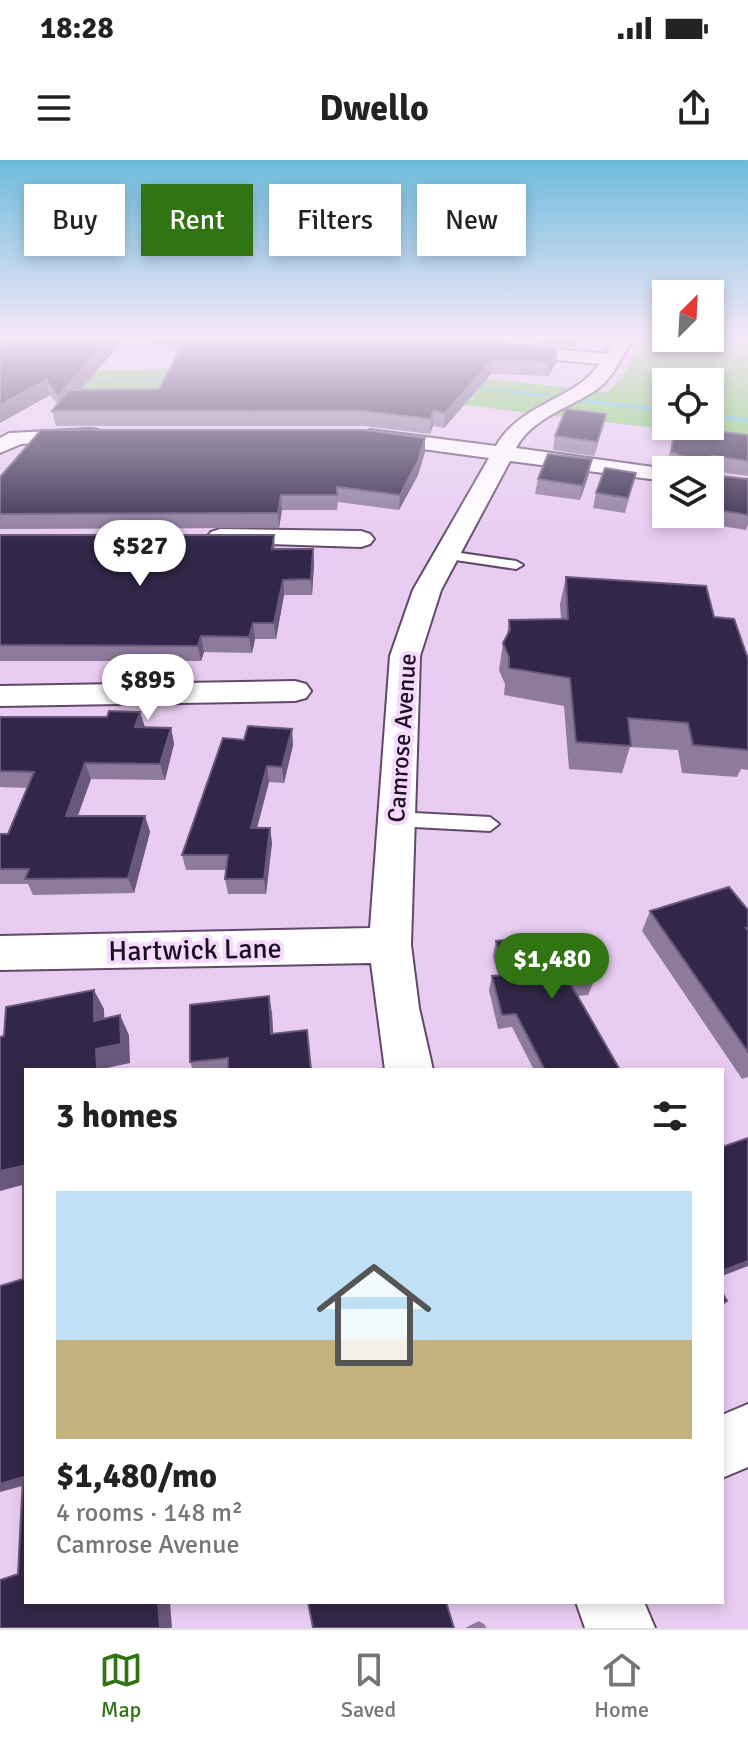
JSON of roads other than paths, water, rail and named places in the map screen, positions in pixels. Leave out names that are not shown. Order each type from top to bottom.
[{"type":"street","name":"Camrose Avenue","points":[[409,1068],[397,1008],[390,945],[405,656],[414,622],[512,436],[549,408]]},
{"type":"street","points":[[0,446],[17,438],[115,434]]},
{"type":"street","points":[[348,434],[652,472]]},
{"type":"street","points":[[196,538],[361,539]]},
{"type":"street","points":[[0,696],[295,691]]},
{"type":"street","name":"Hartwick Lane","points":[[0,953],[390,945]]},
{"type":"street","points":[[724,1446],[748,1435]]},
{"type":"street","points":[[611,1604],[620,1628]]},
{"type":"lane","points":[[447,555],[516,565]]},
{"type":"lane","points":[[395,819],[490,824]]},
{"type":"waterway","points":[[638,408],[652,409]]},
{"type":"waterway","points":[[724,417],[748,420]]}]
